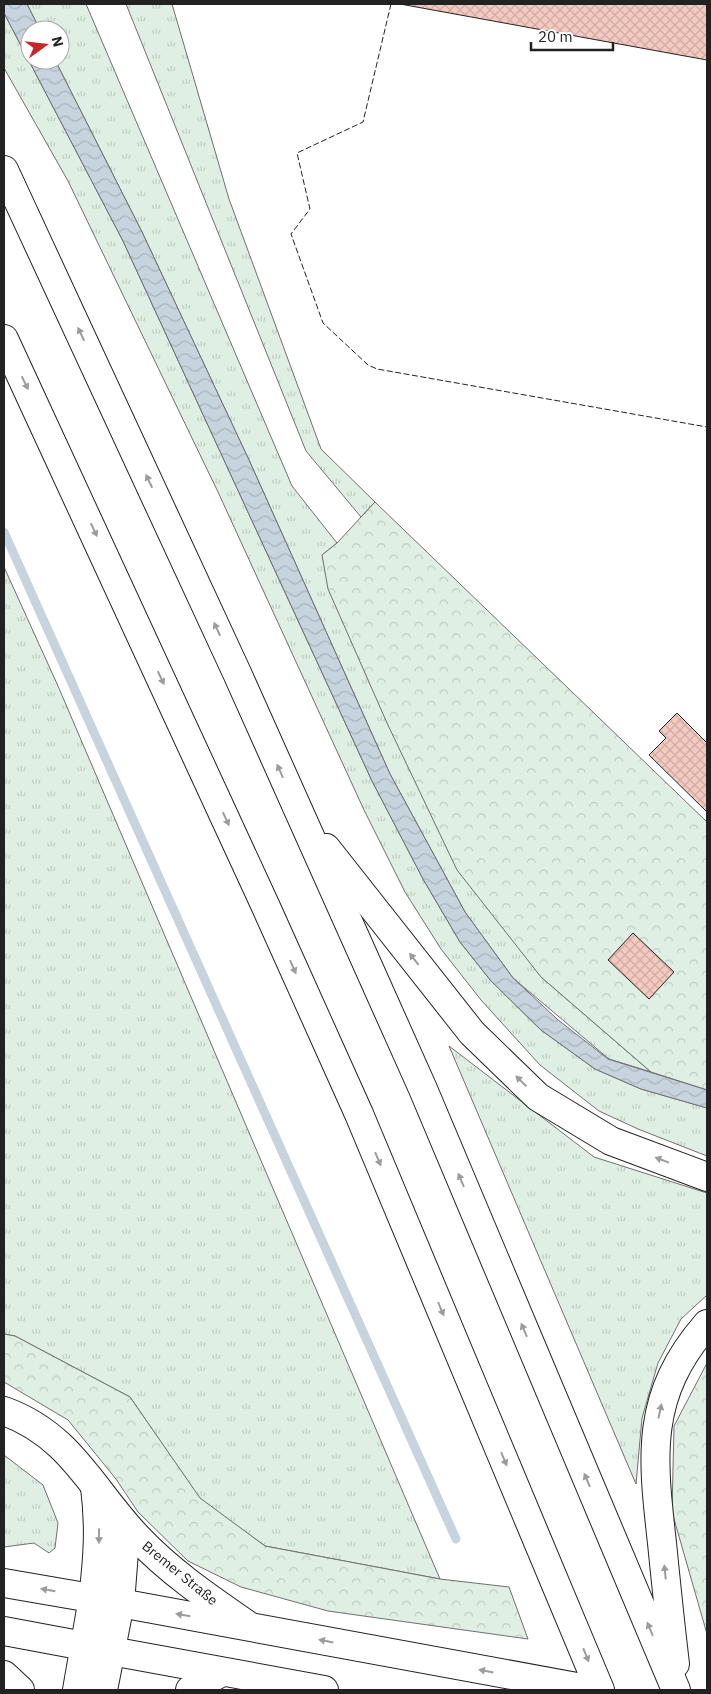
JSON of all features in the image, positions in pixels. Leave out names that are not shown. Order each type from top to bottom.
[{"type":"main road","points":[[4,170],[103,380],[423,1090],[677,1690]]},
{"type":"main road","points":[[4,339],[214,792],[355,1105],[600,1690]]},
{"type":"main road","points":[[300,815],[472,1033],[538,1098],[611,1141],[707,1177]]},
{"type":"main road","points":[[677,1690],[654,1475],[656,1438],[660,1408],[668,1382],[686,1349],[707,1324]]},
{"type":"main road","name":"Bremer Straße","points":[[4,1411],[18,1416],[58,1442],[138,1539],[184,1579],[249,1626]]},
{"type":"main road","points":[[95,1487],[100,1522],[100,1549],[93,1598],[103,1690]]},
{"type":"main road","name":"Bremer Straße","points":[[98,1648],[120,1603],[124,1552],[116,1513]]},
{"type":"main road","points":[[4,1582],[593,1690]]},
{"type":"main road","points":[[4,1631],[324,1690]]},
{"type":"main road","points":[[77,1690],[98,1648]]},
{"type":"main road","points":[[190,1690],[222,1672]]},
{"type":"main road","points":[[4,1675],[20,1690]]},
{"type":"green space","points":[[27,4],[86,4],[292,486],[337,543],[322,555],[541,977],[651,1072],[609,1059],[513,978],[465,912],[390,774],[249,460],[142,232],[60,70],[70,70],[70,20],[35,20]]},
{"type":"green space","points":[[126,4],[172,4],[229,199],[321,449],[375,502],[361,517],[306,451]]},
{"type":"green space","points":[[4,13],[20,44],[20,70],[34,70],[123,241],[372,781],[423,879],[460,942],[491,981],[541,1030],[595,1069],[641,1089],[707,1108],[707,1156],[638,1129],[599,1111],[540,1065],[481,1000],[441,949],[405,892],[364,810],[218,492],[68,181],[4,68]]},
{"type":"green space","points":[[375,502],[707,822],[707,1090],[651,1072],[541,977],[457,870],[387,723],[328,589],[322,555],[337,543]]},
{"type":"green space","points":[[4,567],[58,686],[440,1579],[265,1546],[200,1499],[130,1397],[15,1336],[4,1334]]},
{"type":"green space","points":[[449,1046],[594,1157],[707,1193],[707,1295],[681,1319],[658,1363],[642,1418],[636,1484]]},
{"type":"green space","points":[[4,1334],[15,1336],[130,1397],[200,1498],[265,1546],[440,1579],[509,1587],[528,1639],[328,1611],[241,1587],[188,1561],[138,1512],[116,1479],[68,1420],[4,1382]]},
{"type":"green space","points":[[707,1363],[707,1634],[672,1512],[674,1426]]},
{"type":"green space","points":[[4,1455],[43,1485],[58,1523],[55,1548],[49,1553],[34,1543],[4,1547]]},
{"type":"water","points":[[4,4],[27,4],[35,20],[20,20],[20,44],[4,13]]},
{"type":"water","points":[[34,70],[60,70],[142,232],[249,460],[390,774],[465,912],[513,978],[557,1019],[608,1059],[707,1090],[707,1108],[641,1089],[595,1069],[541,1030],[491,981],[460,942],[423,879],[372,781],[123,241]]},
{"type":"building","points":[[400,4],[707,4],[707,60]]},
{"type":"building","points":[[677,713],[707,743],[707,812],[649,755],[666,738],[659,731]]},
{"type":"building","points":[[633,933],[674,972],[649,999],[608,960]]},
{"type":"waterway","points":[[4,532],[456,1539]]},
{"type":"fence","points":[[391,4],[363,122],[297,153],[310,209],[291,234],[323,323],[368,365],[377,369],[707,427]]}]
